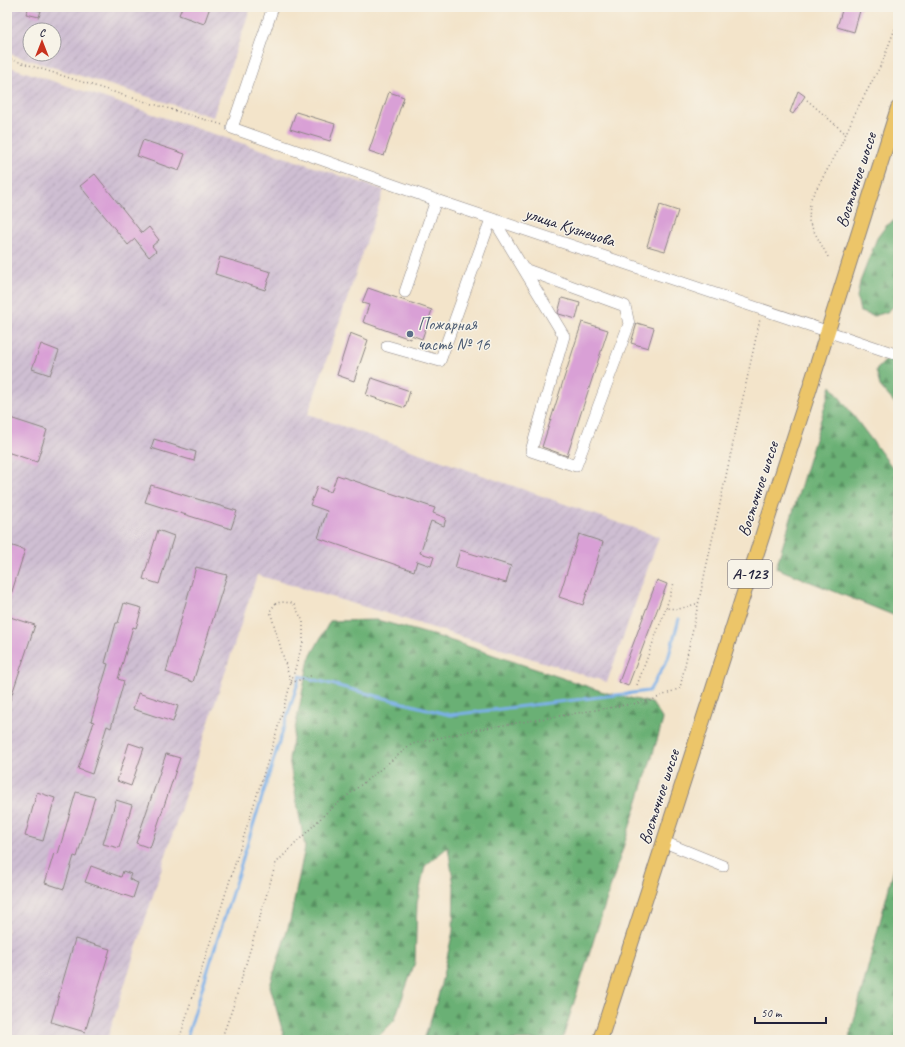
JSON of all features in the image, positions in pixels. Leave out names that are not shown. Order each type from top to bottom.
[{"type":"main road","name":"Восточное шоссе","points":[[600,1040],[828,331],[898,108]]},
{"type":"street","points":[[232,128],[273,7]]},
{"type":"street","name":"улица Кузнецова","points":[[232,128],[436,200],[898,355]]},
{"type":"street","points":[[405,292],[436,200]]},
{"type":"street","points":[[492,219],[564,336],[531,452],[576,466],[629,324],[625,306],[524,269]]},
{"type":"street","points":[[387,346],[440,361],[492,219]]},
{"type":"street","points":[[664,842],[723,866]]},
{"type":"path","points":[[828,257],[809,222],[810,200],[838,151],[881,64],[898,21]]},
{"type":"path","points":[[7,58],[232,128]]},
{"type":"path","points":[[806,100],[846,134]]},
{"type":"path","points":[[221,1040],[234,1004],[276,862],[327,812],[412,744],[474,730],[650,701],[680,688],[762,309]]},
{"type":"path","points":[[637,685],[674,583]]},
{"type":"path","points":[[179,1040],[270,754],[291,683],[303,642],[302,621],[293,603],[282,602],[276,603],[270,611],[291,683]]},
{"type":"path","points":[[666,608],[679,609],[699,603]]},
{"type":"path","points":[[291,683],[313,675]]},
{"type":"shaded area","points":[[7,7],[251,7],[213,117],[36,62],[62,62],[62,22],[22,22],[22,58],[7,53]]},
{"type":"shaded area","points":[[7,66],[384,190],[308,414],[659,537],[607,682],[257,575],[107,1040],[7,1040]]},
{"type":"green space","points":[[898,218],[898,303],[887,312],[874,316],[860,312],[857,297],[860,282],[877,238],[886,226]]},
{"type":"green space","points":[[898,357],[898,407],[880,386],[876,370],[886,360]]},
{"type":"green space","points":[[831,386],[898,477],[898,617],[776,568]]},
{"type":"green space","points":[[377,620],[443,638],[607,693],[652,703],[663,720],[562,1040],[424,1040],[438,997],[453,931],[454,886],[448,847],[425,866],[417,903],[415,962],[394,1021],[375,1040],[285,1040],[270,986],[290,921],[305,847],[289,759],[309,659],[330,621]]},
{"type":"green space","points":[[898,853],[898,1040],[849,1040]]},
{"type":"building","points":[[29,7],[41,11],[39,17],[26,14]]},
{"type":"building","points":[[182,7],[210,7],[204,24],[179,15]]},
{"type":"building","points":[[843,7],[861,7],[854,32],[837,27]]},
{"type":"building","points":[[798,91],[805,96],[793,114],[790,112]]},
{"type":"building","points":[[389,92],[404,97],[384,156],[369,151]]},
{"type":"building","points":[[296,112],[335,124],[330,141],[290,129]]},
{"type":"building","points":[[143,140],[185,154],[179,171],[137,156]]},
{"type":"building","points":[[95,174],[142,233],[149,227],[159,240],[152,246],[156,251],[149,257],[135,239],[128,245],[80,186]]},
{"type":"building","points":[[660,205],[678,211],[665,251],[647,246]]},
{"type":"building","points":[[220,257],[271,272],[265,290],[215,274]]},
{"type":"building","name":"Пожарная часть № 16","points":[[368,288],[432,310],[422,339],[411,335],[410,339],[363,322],[369,305],[362,303]]},
{"type":"building","points":[[562,298],[580,303],[576,319],[558,313]]},
{"type":"building","points":[[582,322],[608,330],[567,456],[542,447]]},
{"type":"building","points":[[637,323],[654,328],[648,348],[631,343]]},
{"type":"building","points":[[350,333],[368,340],[354,381],[337,375]]},
{"type":"building","points":[[41,344],[59,351],[50,375],[32,369]]},
{"type":"building","points":[[372,378],[410,391],[405,408],[366,395]]},
{"type":"building","points":[[7,417],[47,430],[37,462],[7,452]]},
{"type":"building","points":[[154,439],[196,452],[194,461],[151,448]]},
{"type":"building","points":[[337,475],[435,508],[433,513],[446,518],[444,526],[431,521],[420,553],[434,557],[431,566],[417,561],[414,571],[318,538],[327,511],[310,505],[317,487],[331,492]]},
{"type":"building","points":[[151,485],[237,511],[231,529],[145,502]]},
{"type":"building","points":[[158,530],[174,536],[159,584],[143,579]]},
{"type":"building","points":[[579,534],[603,542],[583,605],[559,597]]},
{"type":"building","points":[[7,544],[25,550],[9,601],[7,601]]},
{"type":"building","points":[[460,550],[511,566],[506,583],[455,568]]},
{"type":"building","points":[[196,567],[227,575],[193,682],[166,672]]},
{"type":"building","points":[[657,580],[667,584],[628,686],[619,682]]},
{"type":"building","points":[[124,603],[142,608],[136,628],[133,627],[118,679],[124,681],[111,728],[107,726],[92,774],[78,769],[94,722],[91,721],[108,664],[105,663],[116,623],[118,623]]},
{"type":"building","points":[[7,616],[35,625],[8,706],[7,705]]},
{"type":"building","points":[[138,693],[178,706],[173,722],[133,709]]},
{"type":"building","points":[[129,743],[144,748],[131,786],[117,781]]},
{"type":"building","points":[[166,754],[180,758],[150,848],[136,843]]},
{"type":"building","points":[[37,792],[55,798],[43,841],[25,836]]},
{"type":"building","points":[[76,792],[95,797],[77,857],[74,856],[64,889],[45,883],[54,853],[58,854]]},
{"type":"building","points":[[116,800],[132,805],[119,848],[103,844]]},
{"type":"building","points":[[91,866],[121,877],[123,871],[131,874],[129,879],[138,883],[133,898],[85,882]]},
{"type":"building","points":[[75,939],[110,949],[85,1032],[51,1022]]},
{"type":"waterway","points":[[186,1040],[300,676],[450,715],[649,691],[668,659],[679,619]]},
{"type":"place","name":"Пожарная часть № 16","points":[[410,334]]}]
